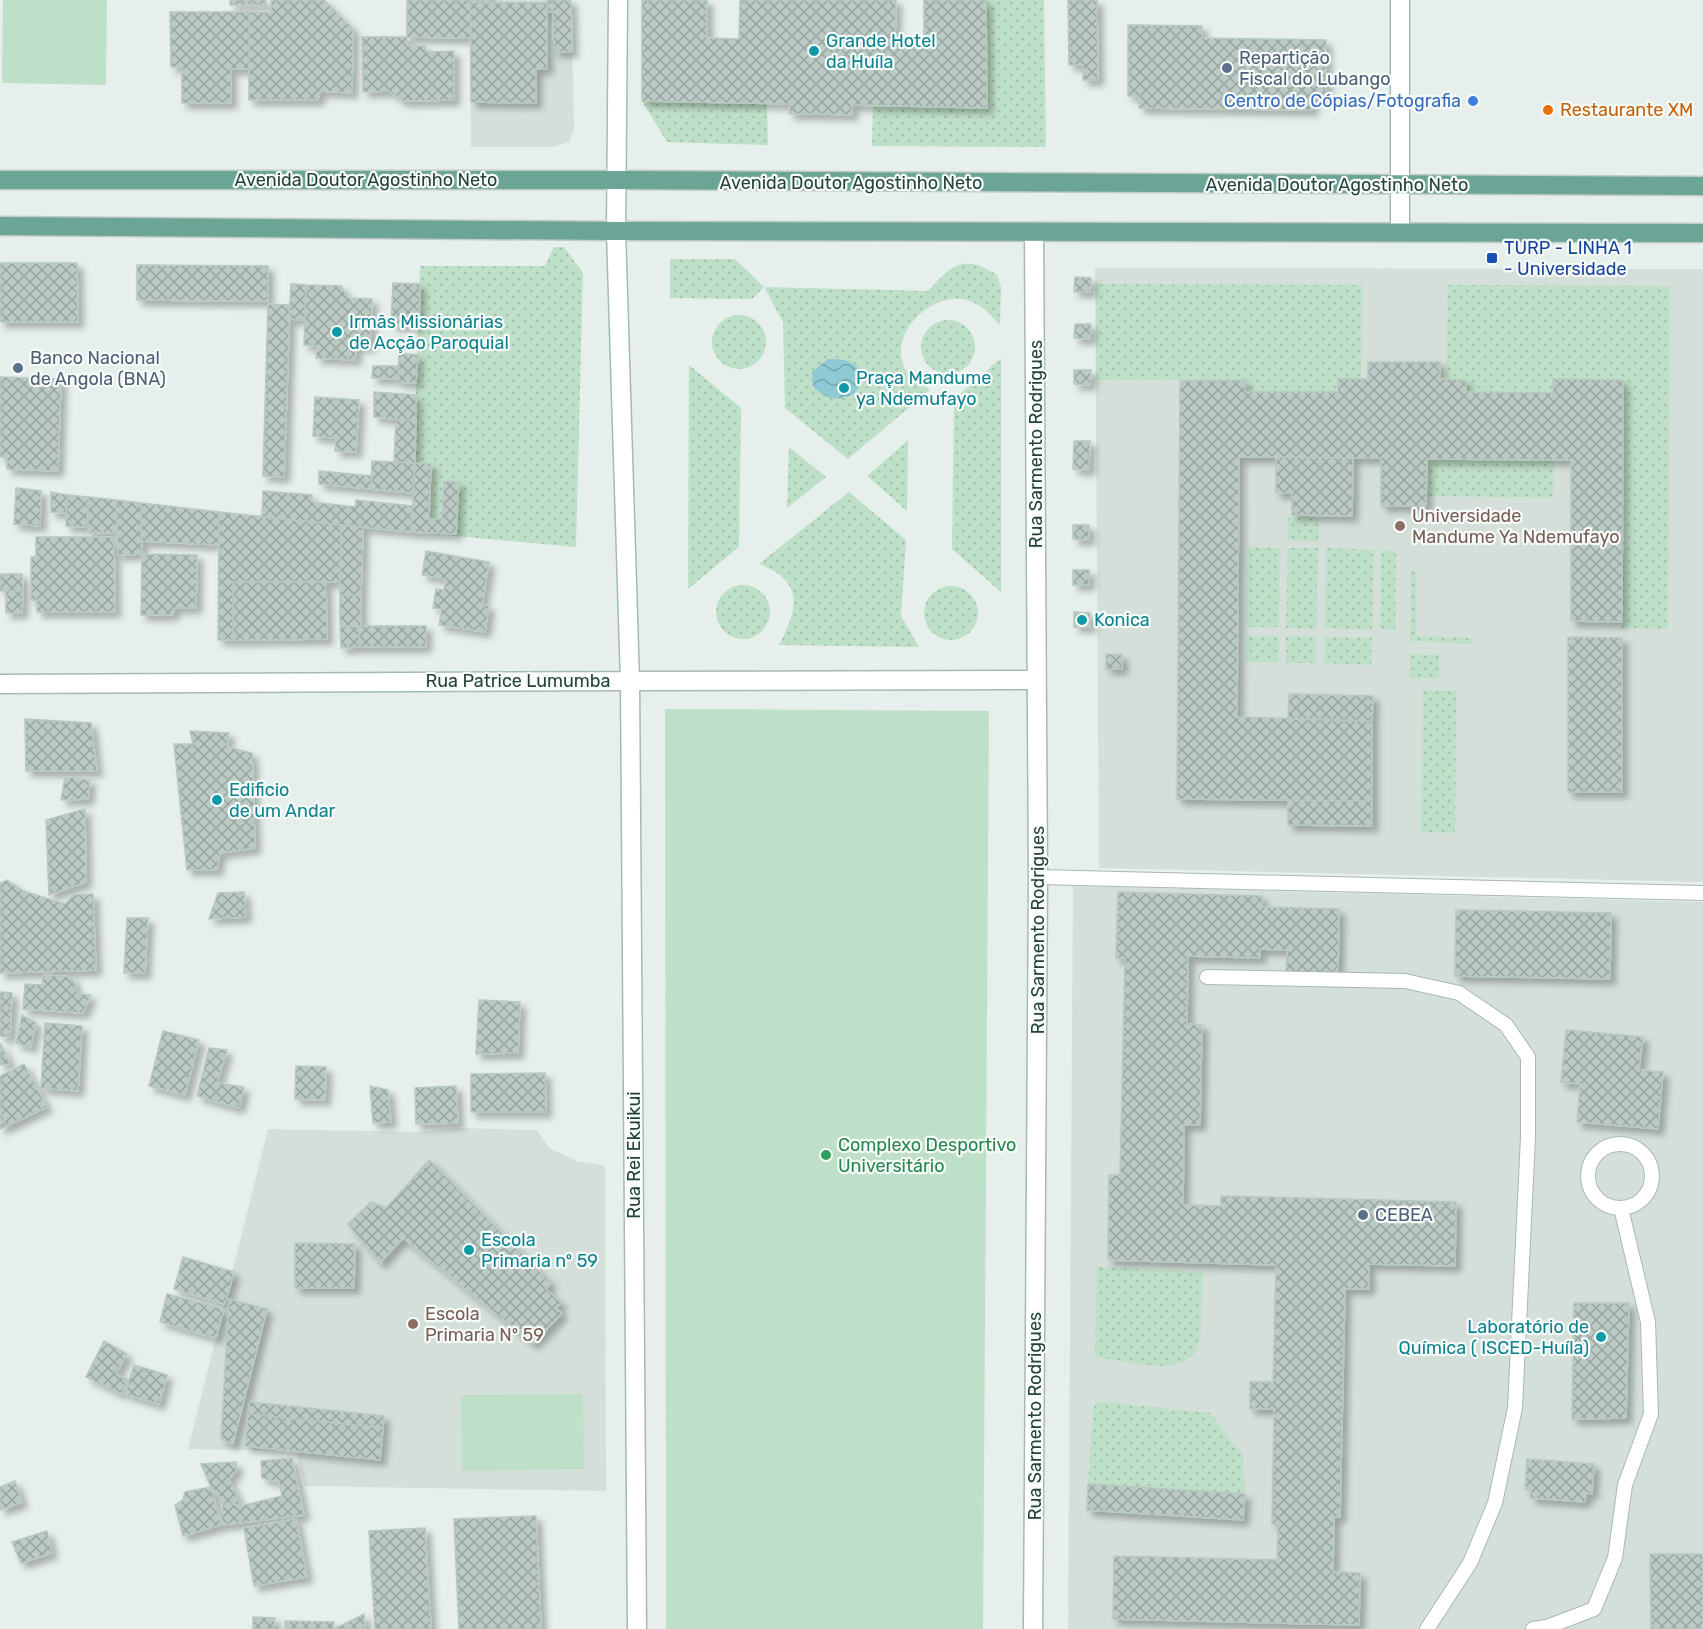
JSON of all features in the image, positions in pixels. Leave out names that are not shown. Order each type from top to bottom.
[{"type":"main road","name":"Avenida Doutor Agostinho Neto","points":[[0,180],[616,180],[1703,186]]},
{"type":"main road","points":[[0,226],[616,231],[1703,233]]},
{"type":"street","name":"Rua Rei Ekuikui","points":[[618,0],[616,231],[630,681],[637,1629]]},
{"type":"street","points":[[1400,0],[1400,232]]},
{"type":"street","name":"Rua Sarmento Rodrigues","points":[[1034,232],[1038,877],[1034,1629]]},
{"type":"street","name":"Rua Patrice Lumumba","points":[[0,684],[1037,680]]},
{"type":"lane","points":[[1038,877],[1703,893]]},
{"type":"lane","points":[[1207,977],[1405,981],[1459,993],[1506,1025],[1528,1057],[1528,1137],[1515,1408],[1495,1503],[1470,1563],[1427,1629]]},
{"type":"lane","points":[[1613,1144],[1634,1147],[1649,1162],[1652,1183],[1641,1201],[1621,1208],[1601,1202],[1589,1185],[1588,1175],[1595,1155],[1613,1144]]},
{"type":"lane","points":[[1533,1629],[1547,1627],[1594,1609],[1615,1558],[1625,1485],[1651,1414],[1648,1322],[1621,1208]]},
{"type":"shaded area","points":[[470,0],[571,0],[574,128],[569,142],[553,147],[471,147]]},
{"type":"shaded area","name":"Universidade Mandume Ya Ndemufayo","points":[[1095,268],[1703,269],[1703,882],[1099,868]]},
{"type":"shaded area","points":[[1073,886],[1703,902],[1703,1629],[1068,1629]]},
{"type":"shaded area","name":"Escola Primaria Nº 59","points":[[459,1128],[537,1130],[549,1148],[577,1161],[605,1166],[606,1491],[305,1486],[296,1451],[188,1449],[268,1129],[418,1132]]},
{"type":"green space","points":[[3,0],[107,0],[106,85],[2,83]]},
{"type":"green space","points":[[986,0],[1044,0],[1046,147],[872,146],[873,106],[987,108]]},
{"type":"green space","points":[[642,101],[767,104],[768,145],[667,142]]},
{"type":"green space","points":[[554,247],[564,247],[583,273],[576,547],[411,532],[420,266],[545,266]]},
{"type":"green space","points":[[670,259],[735,259],[764,287],[752,299],[670,298]]},
{"type":"green space","points":[[959,265],[975,265],[997,275],[1001,287],[1000,325],[981,307],[967,300],[954,299],[927,308],[907,329],[902,342],[901,355],[907,373],[930,390],[848,459],[785,408],[783,322],[764,287],[928,291],[951,269]]},
{"type":"green space","points":[[1096,284],[1362,285],[1361,379],[1338,379],[1338,392],[1245,392],[1244,380],[1096,380]]},
{"type":"green space","points":[[1448,285],[1670,286],[1668,629],[1622,628],[1623,380],[1553,379],[1553,393],[1466,392],[1446,379]]},
{"type":"green space","points":[[734,315],[744,315],[754,319],[762,327],[766,342],[762,357],[754,365],[744,369],[734,369],[724,365],[716,357],[712,347],[712,337],[716,327],[724,319]]},
{"type":"green space","points":[[943,320],[953,320],[963,324],[971,332],[975,347],[971,362],[963,370],[953,374],[943,374],[933,370],[925,362],[921,352],[921,342],[925,332],[933,324]]},
{"type":"green space","points":[[1001,358],[1001,592],[952,549],[954,399]]},
{"type":"green space","points":[[689,365],[741,408],[739,547],[688,589]]},
{"type":"green space","points":[[908,440],[907,511],[867,476]]},
{"type":"green space","points":[[789,447],[826,477],[787,508]]},
{"type":"green space","points":[[1427,459],[1554,460],[1553,498],[1426,496]]},
{"type":"green space","points":[[849,492],[906,540],[901,616],[919,647],[779,645],[793,608],[791,588],[774,571],[759,564]]},
{"type":"green space","points":[[1288,517],[1319,518],[1319,541],[1288,540]]},
{"type":"green space","points":[[1247,547],[1280,548],[1279,627],[1246,627]]},
{"type":"green space","points":[[1288,548],[1318,548],[1316,629],[1286,628]]},
{"type":"green space","points":[[1326,548],[1374,550],[1372,630],[1325,628]]},
{"type":"green space","points":[[1381,550],[1396,551],[1395,630],[1380,629]]},
{"type":"green space","points":[[1411,571],[1416,571],[1416,636],[1473,638],[1473,644],[1410,641]]},
{"type":"green space","points":[[738,585],[748,585],[758,589],[766,597],[770,612],[766,627],[758,635],[748,639],[738,639],[728,635],[720,627],[716,617],[716,607],[720,597],[728,589]]},
{"type":"green space","points":[[946,586],[956,586],[966,590],[974,598],[978,613],[974,628],[966,636],[956,640],[946,640],[936,636],[928,628],[924,618],[924,608],[928,598],[936,590]]},
{"type":"green space","points":[[1246,636],[1279,636],[1279,662],[1246,662]]},
{"type":"green space","points":[[1286,636],[1316,637],[1316,663],[1286,663]]},
{"type":"green space","points":[[1325,637],[1372,638],[1371,665],[1324,663]]},
{"type":"green space","points":[[1410,654],[1439,655],[1439,679],[1410,678]]},
{"type":"green space","points":[[1423,690],[1456,691],[1455,833],[1421,832]]},
{"type":"green space","name":"Complexo Desportivo Universitário","points":[[665,709],[989,711],[983,1629],[666,1629]]},
{"type":"green space","points":[[1097,1267],[1203,1272],[1200,1338],[1192,1356],[1168,1365],[1136,1364],[1095,1357]]},
{"type":"green space","points":[[583,1394],[584,1469],[462,1471],[461,1395]]},
{"type":"green space","points":[[1096,1403],[1210,1413],[1243,1456],[1245,1494],[1088,1484],[1093,1410]]},
{"type":"water","points":[[828,359],[850,362],[862,373],[864,378],[855,393],[843,398],[832,398],[822,394],[813,386],[812,372]]},
{"type":"building","points":[[230,0],[248,0],[248,5],[230,5]]},
{"type":"building","points":[[248,0],[266,0],[266,5],[248,5]]},
{"type":"building","points":[[271,0],[324,0],[353,29],[352,93],[320,91],[318,100],[249,100],[249,12],[271,13]]},
{"type":"building","points":[[407,0],[470,0],[471,38],[407,37]]},
{"type":"building","points":[[470,0],[496,0],[496,3],[470,2]]},
{"type":"building","points":[[547,0],[571,0],[572,52],[554,52],[553,12],[546,11]]},
{"type":"building","name":"Grande Hotel da Huíla","points":[[642,0],[707,0],[707,38],[739,39],[740,0],[896,0],[895,41],[924,40],[924,0],[986,0],[987,108],[852,105],[852,115],[789,114],[790,104],[642,101]]},
{"type":"building","points":[[1068,0],[1097,0],[1098,80],[1083,80],[1083,65],[1069,65]]},
{"type":"building","points":[[470,2],[547,3],[547,69],[536,69],[536,103],[471,102]]},
{"type":"building","points":[[170,12],[249,12],[249,69],[231,69],[231,103],[182,103],[182,67],[171,67]]},
{"type":"building","name":"Repartição Fiscal do Lubango","points":[[1128,25],[1202,26],[1202,38],[1326,40],[1326,98],[1313,98],[1312,110],[1139,108],[1139,96],[1128,96]]},
{"type":"building","points":[[362,37],[407,37],[407,46],[425,46],[426,52],[454,51],[454,100],[403,101],[389,91],[363,92]]},
{"type":"building","points":[[0,263],[77,263],[78,322],[0,322]]},
{"type":"building","points":[[137,265],[268,266],[268,301],[137,300]]},
{"type":"building","points":[[1075,277],[1091,278],[1090,292],[1074,292]]},
{"type":"building","points":[[393,283],[420,284],[419,326],[391,325]]},
{"type":"building","points":[[291,284],[306,285],[305,320],[289,319]]},
{"type":"building","name":"Irmãs Missionárias de Acção Paroquial","points":[[306,285],[341,286],[348,298],[372,299],[370,346],[356,346],[355,360],[316,358],[317,346],[304,345]]},
{"type":"building","points":[[268,304],[290,305],[284,477],[263,476]]},
{"type":"building","points":[[1075,324],[1091,324],[1090,339],[1074,338]]},
{"type":"building","points":[[399,353],[418,355],[416,383],[398,382]]},
{"type":"building","points":[[1368,362],[1440,362],[1440,379],[1466,380],[1466,392],[1553,393],[1553,379],[1623,380],[1622,622],[1571,621],[1571,460],[1427,459],[1426,506],[1381,506],[1381,458],[1239,457],[1237,717],[1372,721],[1372,801],[1177,799],[1180,381],[1245,380],[1245,392],[1338,392],[1338,379],[1368,379]]},
{"type":"building","points":[[373,366],[399,366],[398,379],[372,378]]},
{"type":"building","points":[[1074,370],[1091,370],[1090,385],[1074,384]]},
{"type":"building","points":[[0,377],[61,379],[58,471],[7,469],[7,457],[0,457]]},
{"type":"building","points":[[374,392],[416,395],[416,421],[374,417]]},
{"type":"building","points":[[315,397],[359,400],[356,452],[335,451],[336,438],[313,436]]},
{"type":"building","points":[[396,419],[416,421],[415,463],[394,462]]},
{"type":"building","points":[[1074,441],[1090,441],[1089,470],[1073,469]]},
{"type":"building","points":[[1276,457],[1353,458],[1352,516],[1292,515],[1292,493],[1276,493]]},
{"type":"building","points":[[372,461],[415,463],[413,493],[371,489]]},
{"type":"building","points":[[415,463],[431,464],[429,519],[442,519],[444,481],[459,482],[456,534],[411,532]]},
{"type":"building","points":[[319,471],[371,476],[371,489],[319,484]]},
{"type":"building","points":[[16,488],[41,491],[40,526],[14,524]]},
{"type":"building","points":[[263,491],[312,495],[312,502],[355,507],[356,500],[412,506],[411,532],[262,517]]},
{"type":"building","points":[[51,492],[67,495],[66,513],[51,512]]},
{"type":"building","points":[[67,495],[88,497],[87,527],[66,526]]},
{"type":"building","points":[[88,497],[116,500],[117,533],[88,532]]},
{"type":"building","points":[[116,500],[141,503],[142,554],[118,555]]},
{"type":"building","points":[[141,503],[219,512],[219,545],[141,541]]},
{"type":"building","points":[[219,512],[341,525],[340,582],[233,582],[233,640],[218,640]]},
{"type":"building","points":[[341,525],[363,527],[361,595],[340,595]]},
{"type":"building","points":[[1073,525],[1089,525],[1089,540],[1073,539]]},
{"type":"building","points":[[36,537],[114,537],[115,612],[37,612],[37,600],[31,600],[31,557],[36,556]]},
{"type":"building","points":[[426,551],[489,562],[482,605],[489,606],[485,632],[439,625],[442,609],[433,608],[436,589],[444,590],[446,579],[422,575]]},
{"type":"building","points":[[142,554],[197,555],[196,608],[174,608],[173,615],[141,615]]},
{"type":"building","points":[[1073,570],[1089,570],[1089,585],[1073,585]]},
{"type":"building","points":[[0,574],[22,574],[23,591],[0,591]]},
{"type":"building","points":[[233,582],[326,582],[327,639],[233,640]]},
{"type":"building","points":[[6,591],[23,591],[22,613],[6,613]]},
{"type":"building","points":[[340,595],[361,595],[361,627],[340,626]]},
{"type":"building","name":"Konica","points":[[1074,612],[1090,613],[1090,627],[1074,627]]},
{"type":"building","points":[[340,626],[359,626],[359,647],[341,648]]},
{"type":"building","points":[[359,626],[426,626],[426,647],[359,647]]},
{"type":"building","points":[[1568,637],[1622,638],[1622,792],[1568,792]]},
{"type":"building","points":[[1106,654],[1122,655],[1122,669],[1106,669]]},
{"type":"building","points":[[1289,694],[1373,696],[1372,721],[1288,719]]},
{"type":"building","points":[[25,719],[91,723],[97,771],[26,771]]},
{"type":"building","name":"Edificio de um Andar","points":[[190,731],[229,733],[227,747],[252,753],[255,848],[220,853],[217,870],[187,870],[174,744],[193,744]]},
{"type":"building","points":[[65,777],[90,780],[88,799],[61,800]]},
{"type":"building","points":[[1288,800],[1372,801],[1372,826],[1288,825]]},
{"type":"building","points":[[85,809],[86,882],[49,895],[46,820]]},
{"type":"building","points":[[7,880],[23,891],[65,904],[73,895],[93,894],[96,970],[0,973],[0,883]]},
{"type":"building","points":[[244,892],[246,917],[209,919],[218,893]]},
{"type":"building","points":[[1118,892],[1262,896],[1262,907],[1339,909],[1338,975],[1286,974],[1287,950],[1260,949],[1260,958],[1188,956],[1187,1024],[1202,1025],[1200,1125],[1184,1125],[1183,1205],[1221,1206],[1221,1196],[1456,1202],[1455,1266],[1369,1264],[1369,1289],[1345,1289],[1340,1517],[1334,1517],[1333,1572],[1360,1573],[1359,1625],[1113,1619],[1114,1556],[1277,1560],[1278,1524],[1272,1524],[1274,1409],[1250,1409],[1250,1382],[1273,1382],[1276,1265],[1108,1260],[1109,1175],[1120,1175],[1125,958],[1116,958]]},
{"type":"building","points":[[1456,910],[1611,913],[1610,979],[1455,976]]},
{"type":"building","points":[[127,918],[148,918],[145,973],[124,973]]},
{"type":"building","points":[[43,975],[72,977],[78,994],[91,995],[83,1013],[23,1009],[25,984],[42,985]]},
{"type":"building","points":[[0,992],[12,993],[10,1037],[0,1036]]},
{"type":"building","points":[[479,1000],[520,1002],[518,1053],[476,1054]]},
{"type":"building","points":[[22,1015],[36,1023],[31,1047],[16,1043]]},
{"type":"building","points":[[45,1023],[82,1026],[78,1091],[41,1088]]},
{"type":"building","points":[[1566,1030],[1643,1037],[1639,1070],[1663,1072],[1658,1129],[1577,1122],[1580,1084],[1561,1082]]},
{"type":"building","points":[[163,1031],[199,1040],[185,1095],[149,1086]]},
{"type":"building","points":[[1,1044],[10,1064],[0,1065]]},
{"type":"building","points":[[209,1048],[227,1050],[217,1083],[244,1087],[239,1108],[197,1096]]},
{"type":"building","points":[[24,1064],[47,1107],[7,1126],[0,1111],[0,1076]]},
{"type":"building","points":[[296,1066],[326,1067],[325,1100],[295,1099]]},
{"type":"building","points":[[545,1073],[546,1112],[471,1112],[471,1074]]},
{"type":"building","points":[[370,1086],[388,1090],[391,1122],[373,1123]]},
{"type":"building","points":[[456,1086],[458,1123],[416,1124],[415,1088]]},
{"type":"building","points":[[0,1111],[7,1126],[0,1129]]},
{"type":"building","name":"Escola Primaria nº 59","points":[[429,1160],[551,1283],[546,1289],[561,1303],[556,1308],[562,1313],[533,1344],[403,1238],[380,1263],[348,1224],[371,1202],[386,1208]]},
{"type":"building","points":[[295,1243],[355,1244],[354,1288],[295,1288]]},
{"type":"building","points":[[183,1257],[234,1272],[225,1304],[174,1289]]},
{"type":"building","points":[[167,1294],[224,1309],[216,1338],[160,1322]]},
{"type":"building","points":[[229,1299],[267,1309],[233,1444],[221,1439]]},
{"type":"building","name":"Laboratório de Química ( ISCED-Huíla)","points":[[1574,1303],[1629,1303],[1626,1418],[1572,1419]]},
{"type":"building","points":[[104,1341],[127,1354],[116,1374],[128,1380],[121,1394],[86,1377]]},
{"type":"building","points":[[134,1365],[167,1375],[159,1404],[125,1394]]},
{"type":"building","points":[[250,1402],[384,1416],[383,1428],[248,1414]]},
{"type":"building","points":[[248,1414],[383,1428],[380,1460],[245,1446]]},
{"type":"building","points":[[292,1458],[304,1515],[221,1525],[223,1502],[241,1506],[282,1496],[279,1482],[262,1478],[261,1461]]},
{"type":"building","points":[[1527,1459],[1594,1464],[1592,1494],[1586,1493],[1585,1502],[1530,1498],[1531,1489],[1525,1489]]},
{"type":"building","points":[[236,1462],[236,1471],[229,1479],[241,1506],[223,1502],[211,1487],[201,1464]]},
{"type":"building","points":[[15,1481],[22,1502],[0,1510],[0,1487]]},
{"type":"building","points":[[1088,1484],[1245,1494],[1243,1520],[1087,1510]]},
{"type":"building","points":[[211,1487],[221,1525],[183,1536],[175,1505],[183,1500],[185,1492]]},
{"type":"building","points":[[536,1516],[541,1629],[459,1629],[454,1519]]},
{"type":"building","points":[[296,1519],[307,1577],[254,1586],[244,1528]]},
{"type":"building","points":[[425,1528],[431,1629],[375,1629],[369,1531]]},
{"type":"building","points":[[47,1531],[52,1553],[21,1563],[12,1542]]},
{"type":"building","points":[[1650,1554],[1703,1554],[1703,1629],[1651,1629]]},
{"type":"building","points":[[364,1614],[365,1629],[336,1629],[336,1628]]},
{"type":"building","points":[[253,1617],[275,1618],[274,1629],[253,1629]]},
{"type":"building","points":[[285,1621],[334,1622],[333,1629],[285,1629]]},
{"type":"place","name":"Grande Hotel da Huíla","points":[[814,51]]},
{"type":"place","name":"Repartição Fiscal do Lubango","points":[[1227,68]]},
{"type":"place","name":"Centro de Cópias/Fotografia","points":[[1473,101]]},
{"type":"place","name":"Restaurante XM","points":[[1548,110]]},
{"type":"place","name":"TURP - LINHA 1 - Universidade","points":[[1492,258]]},
{"type":"place","name":"Irmãs Missionárias de Acção Paroquial","points":[[337,332]]},
{"type":"place","name":"Banco Nacional de Angola (BNA)","points":[[18,368]]},
{"type":"place","name":"Praça Mandume ya Ndemufayo","points":[[844,388]]},
{"type":"place","name":"Universidade Mandume Ya Ndemufayo","points":[[1400,526]]},
{"type":"place","name":"Konica","points":[[1082,620]]},
{"type":"place","name":"Edificio de um Andar","points":[[217,800]]},
{"type":"place","name":"Complexo Desportivo Universitário","points":[[826,1155]]},
{"type":"place","name":"CEBEA","points":[[1363,1215]]},
{"type":"place","name":"Escola Primaria nº 59","points":[[469,1250]]},
{"type":"place","name":"Escola Primaria Nº 59","points":[[413,1324]]},
{"type":"place","name":"Laboratório de Química ( ISCED-Huíla)","points":[[1601,1337]]}]
